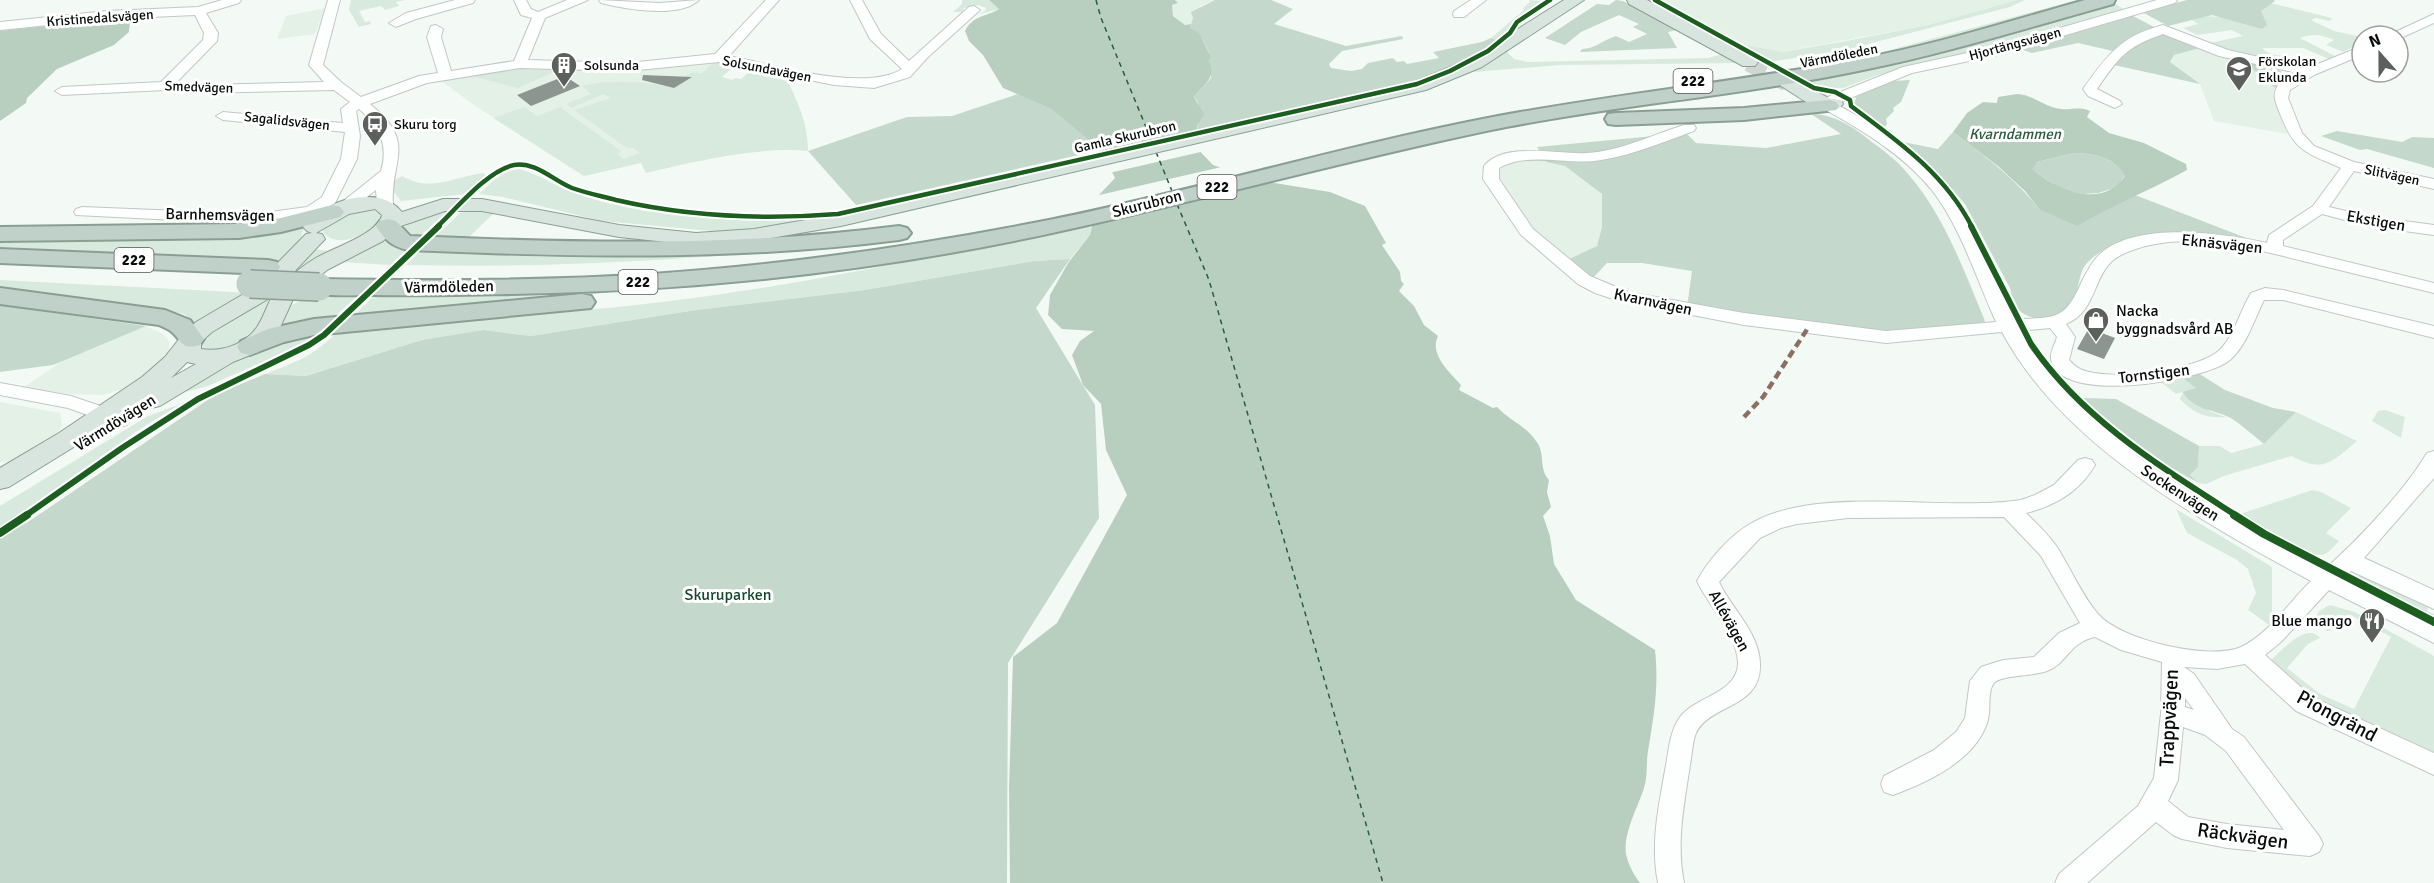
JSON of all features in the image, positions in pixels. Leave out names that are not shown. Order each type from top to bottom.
[{"type":"highway","name":"Värmdöleden","points":[[1463,128],[1585,94],[1790,66],[1877,49],[2059,0]]},
{"type":"highway","name":"Värmdöleden","points":[[1463,128],[1545,113],[1754,84],[1865,64],[1970,38],[2106,0]]},
{"type":"highway","points":[[1930,35],[1938,29],[2029,3]]},
{"type":"highway","points":[[1463,128],[1763,112],[1829,105]]},
{"type":"highway","name":"Skurubron","points":[[1054,217],[1377,151],[1463,128]]},
{"type":"highway","name":"Skurubron","points":[[1054,217],[1463,128]]},
{"type":"highway","points":[[0,234],[239,231],[281,225],[338,210]]},
{"type":"highway","points":[[388,215],[396,238],[408,243],[638,251],[855,246],[921,256],[1054,217]]},
{"type":"highway","name":"Värmdöleden","points":[[0,256],[259,275],[570,286],[656,281],[855,246]]},
{"type":"highway","points":[[241,351],[277,335],[335,324],[611,299],[855,246]]},
{"type":"highway","name":"Värmdöleden","points":[[0,272],[259,275]]},
{"type":"highway","points":[[0,296],[165,318],[181,326],[189,342]]},
{"type":"main road","points":[[1505,47],[1565,0]]},
{"type":"main road","points":[[1505,47],[1576,0]]},
{"type":"main road","points":[[1635,0],[1753,61],[1645,0]]},
{"type":"main road","name":"Gamla Skurubron","points":[[388,215],[465,201],[660,237],[696,239],[754,235],[855,246],[1420,86],[1454,74],[1505,47]]},
{"type":"main road","name":"Sockenvägen","points":[[1790,81],[1829,105]]},
{"type":"main road","points":[[189,342],[191,354],[198,357],[241,351],[266,332],[284,296],[319,265],[358,242],[375,236],[388,215],[362,204],[338,210]]},
{"type":"main road","name":"Värmdövägen","points":[[0,495],[112,418],[157,378],[189,342],[215,319],[260,294],[314,239],[312,235],[314,227],[338,210]]},
{"type":"main road","points":[[314,239],[330,245],[358,242]]},
{"type":"main road","name":"Värmdövägen","points":[[0,480],[112,418],[241,351]]},
{"type":"street","name":"Kristinedalsvägen","points":[[0,26],[107,15],[199,11],[235,0]]},
{"type":"street","points":[[334,0],[315,60],[321,73],[374,113],[388,133],[392,152],[384,186],[388,215]]},
{"type":"street","points":[[396,23],[411,16],[470,0]]},
{"type":"street","points":[[520,0],[526,12],[539,16],[562,5],[582,0]]},
{"type":"street","points":[[605,0],[654,8],[677,6],[693,0]]},
{"type":"street","points":[[719,58],[773,0]]},
{"type":"street","points":[[856,0],[875,36],[910,69]]},
{"type":"street","points":[[1459,14],[1480,0]]},
{"type":"street","name":"Hjortängsvägen","points":[[1829,105],[1858,89],[1908,70],[1993,52],[2171,0]]},
{"type":"street","name":"Solsundavägen","points":[[359,103],[399,87],[446,75],[520,64],[628,67],[719,58],[834,81],[858,84],[882,82],[905,74],[922,55],[974,10]]},
{"type":"street","points":[[165,86],[210,41],[211,33],[199,11]]},
{"type":"street","points":[[520,64],[539,16]]},
{"type":"street","points":[[2410,29],[2434,18]]},
{"type":"street","points":[[436,29],[434,37],[446,75]]},
{"type":"street","points":[[2115,104],[2093,93],[2090,89],[2116,53],[2133,40],[2163,29],[2224,53],[2309,72],[2350,55]]},
{"type":"street","name":"Slitvägen","points":[[2309,72],[2287,85],[2281,95],[2295,135],[2303,145],[2350,166],[2434,184]]},
{"type":"street","name":"Smedvägen","points":[[62,91],[165,86],[200,89],[336,86]]},
{"type":"street","name":"Barnhemsvägen","points":[[82,212],[270,218],[319,207],[329,200],[352,147],[348,109],[359,103]]},
{"type":"street","name":"Sockenvägen","points":[[1829,105],[1884,137],[1908,157],[1938,188],[1954,215],[2008,327],[2027,358],[2053,389],[2103,438],[2137,465],[2207,512],[2326,579],[2434,634]]},
{"type":"street","name":"Sagalidsvägen","points":[[223,116],[351,128]]},
{"type":"street","name":"Kvarnvägen","points":[[1689,129],[1601,156],[1573,158],[1526,155],[1505,159],[1492,166],[1491,180],[1518,221],[1536,241],[1584,280],[1601,290],[1624,297],[1733,317],[1866,336],[1911,336],[2008,327]]},
{"type":"street","points":[[2275,250],[2275,238],[2319,209],[2350,166]]},
{"type":"street","points":[[340,178],[389,172]]},
{"type":"street","points":[[338,210],[389,172]]},
{"type":"street","name":"Ekstigen","points":[[2319,209],[2367,221],[2434,230]]},
{"type":"street","name":"Eknäsvägen","points":[[2055,322],[2075,311],[2099,264],[2111,254],[2130,245],[2157,240],[2189,238],[2227,241],[2275,250],[2434,288]]},
{"type":"street","name":"Tornstigen","points":[[2055,322],[2066,337],[2059,356],[2060,362],[2078,376],[2099,380],[2189,371],[2218,359],[2231,348],[2257,297],[2265,293],[2283,295],[2434,332]]},
{"type":"street","points":[[2008,327],[2055,322]]},
{"type":"street","points":[[0,389],[71,402],[112,418]]},
{"type":"street","points":[[2009,509],[2041,541],[2097,628],[2173,665],[2249,654],[2275,635],[2293,612],[2348,560],[2428,472],[2434,458]]},
{"type":"street","name":"Allévägen","points":[[1671,883],[1665,842],[1684,734],[1695,716],[1739,690],[1744,683],[1749,666],[1746,646],[1708,582],[1711,575],[1757,529],[1792,516],[1894,510],[2009,509],[2030,505],[2056,495],[2085,465]]},
{"type":"street","points":[[2348,560],[2434,600]]},
{"type":"street","points":[[1893,784],[1948,754],[1964,739],[1976,722],[1980,686],[1984,677],[1995,671],[2029,669],[2043,664],[2068,639],[2097,628]]},
{"type":"street","name":"Piongränd","points":[[2249,654],[2304,704],[2434,764]]},
{"type":"street","name":"Trappvägen","points":[[2068,883],[2147,814],[2166,780],[2173,712],[2173,665]]},
{"type":"street","name":"Räckvägen","points":[[2153,804],[2182,827],[2227,836],[2310,844],[2173,665]]},
{"type":"street","name":"Räckvägen","points":[[2173,712],[2224,734]]},
{"type":"shaded area","points":[[351,0],[405,0],[396,2],[399,6],[385,10],[381,6],[359,11],[365,22],[370,21],[371,24],[359,27],[349,10]]},
{"type":"shaded area","points":[[962,0],[989,0],[999,9],[977,15],[986,8],[978,5],[964,8],[963,12],[953,12],[962,4]]},
{"type":"shaded area","points":[[1175,0],[1215,0],[1200,6],[1191,24],[1185,25],[1173,16],[1172,5],[1177,3]]},
{"type":"shaded area","points":[[1529,0],[1543,1],[1497,40],[1491,38],[1524,10]]},
{"type":"shaded area","points":[[1661,0],[2017,0],[1928,25],[1781,52],[1745,45]]},
{"type":"shaded area","points":[[2017,0],[2025,0],[2010,7],[1849,49],[1777,61],[1769,61],[1745,45],[1782,52],[1928,25]]},
{"type":"shaded area","points":[[2077,0],[2086,0],[1939,41],[1860,58]]},
{"type":"shaded area","points":[[2270,3],[2332,18],[2330,21],[2316,18],[2311,20],[2334,31],[2350,34],[2350,49],[2343,52],[2326,45],[2334,40],[2321,36],[2305,36],[2300,38],[2335,56],[2329,59],[2303,48],[2262,48],[2271,54],[2293,58],[2302,63],[2267,60],[2243,55],[2210,43],[2243,36],[2232,30],[2197,35],[2183,28],[2198,24],[2192,20],[2201,16],[2263,19],[2261,11]]},
{"type":"shaded area","points":[[2116,4],[2126,11],[2030,39],[1878,75],[1843,88],[1823,89],[1803,78],[1868,70],[1915,59]]},
{"type":"shaded area","points":[[325,8],[315,34],[277,39],[286,16]]},
{"type":"shaded area","points":[[1508,48],[1508,53],[1514,59],[1528,62],[1708,58],[1723,54],[1737,63],[1561,65],[1474,72]]},
{"type":"shaded area","name":"Förskolan Eklunda","points":[[2200,48],[2243,61],[2275,88],[2274,96],[2288,134],[2214,121],[2200,84],[2170,63],[2174,55]]},
{"type":"shaded area","points":[[714,62],[726,62],[724,68],[731,69],[722,77],[732,80],[741,79],[753,68],[785,75],[804,121],[808,151],[748,153],[646,173],[641,163],[584,176],[493,118],[525,107],[537,116],[560,107],[621,151],[618,155],[624,159],[640,153],[633,148],[627,148],[574,110],[611,98],[603,94],[572,108],[566,104],[591,94],[582,86],[603,82],[628,82],[674,88],[688,79],[684,77],[692,72],[701,74]]},
{"type":"shaded area","points":[[726,62],[693,150],[584,176],[471,103],[439,79],[464,74],[565,67],[637,70]]},
{"type":"shaded area","points":[[520,67],[565,67],[518,88],[464,74]]},
{"type":"shaded area","points":[[1542,152],[1546,162],[1565,166],[1602,194],[1602,227],[1597,246],[1567,260],[1549,257],[1489,186],[1482,169],[1493,158]]},
{"type":"shaded area","points":[[519,169],[574,193],[631,208],[719,219],[808,220],[758,230],[712,231],[602,221],[503,197],[479,194],[502,175]]},
{"type":"shaded area","points":[[483,173],[486,175],[465,194],[401,201],[393,191],[392,182],[402,176],[413,181],[432,184]]},
{"type":"shaded area","points":[[371,209],[380,213],[382,220],[354,238],[338,240],[323,233],[324,226],[333,217]]},
{"type":"shaded area","points":[[463,210],[494,213],[466,240],[433,239]]},
{"type":"shaded area","points":[[446,212],[417,239],[406,235],[403,230],[414,220]]},
{"type":"shaded area","points":[[1092,221],[1090,235],[1070,259],[1034,261],[865,290],[696,310],[531,336],[483,330],[422,340],[306,376],[265,374],[306,356],[323,345],[341,328],[675,301],[862,270]]},
{"type":"shaded area","points":[[308,223],[302,232],[301,239],[280,261],[0,247],[0,238]]},
{"type":"shaded area","points":[[380,240],[408,248],[390,265],[341,262]]},
{"type":"shaded area","points":[[313,249],[329,251],[315,260],[267,306],[254,335],[223,352],[200,350],[199,341]]},
{"type":"shaded area","points":[[423,249],[646,254],[758,253],[582,264],[406,265]]},
{"type":"shaded area","points":[[0,280],[252,293],[197,324],[184,314],[162,310],[0,291]]},
{"type":"shaded area","points":[[631,290],[350,319],[375,295]]},
{"type":"shaded area","points":[[311,295],[358,295],[330,321],[275,334],[282,323],[286,308]]},
{"type":"shaded area","points":[[120,322],[146,326],[163,334],[169,341],[169,354],[137,382],[121,390],[102,395],[67,394],[24,387]]},
{"type":"shaded area","points":[[321,330],[299,346],[208,386],[186,392],[194,380],[276,341]]},
{"type":"shaded area","points":[[2181,377],[2196,388],[2209,411],[2226,417],[2207,416],[2195,411],[2180,399],[2183,392],[2176,394],[2158,380]]},
{"type":"shaded area","points":[[0,402],[60,413],[62,426],[55,437],[15,462],[0,462]]},
{"type":"shaded area","points":[[183,403],[140,429],[0,528],[0,506],[148,416]]},
{"type":"shaded area","points":[[2385,410],[2405,417],[2401,438],[2372,421],[2378,411]]},
{"type":"shaded area","points":[[2296,412],[2357,441],[2333,460],[2320,465],[2291,456],[2224,476],[2206,484],[2199,483],[2190,475],[2198,467],[2199,446],[2220,446],[2231,453],[2264,444]]},
{"type":"shaded area","points":[[2312,490],[2321,492],[2351,508],[2326,533],[2339,541],[2325,554],[2317,555],[2295,547],[2240,514]]},
{"type":"shaded area","points":[[2176,509],[2272,567],[2272,627],[2248,610],[2256,593],[2248,569],[2237,560],[2187,533]]},
{"type":"shaded area","points":[[2359,573],[2429,604],[2427,611],[2434,614],[2434,619],[2359,580]]},
{"type":"shaded area","points":[[2330,605],[2355,612],[2434,656],[2434,760],[2325,708],[2269,662],[2301,635],[2315,634],[2320,638],[2308,644],[2287,668],[2320,694],[2354,709],[2391,637],[2351,615],[2341,622],[2337,619],[2326,624],[2332,630],[2327,631],[2314,621],[2319,611]]},
{"type":"green space","points":[[1215,0],[1271,0],[1293,9],[1274,24],[1346,46],[1402,36],[1403,39],[1342,51],[1329,64],[1331,68],[1351,71],[1362,69],[1368,63],[1393,58],[1397,62],[1404,61],[1407,64],[1439,58],[1433,52],[1491,38],[1497,40],[1466,61],[1415,82],[1196,132],[1200,113],[1194,97],[1211,78],[1211,71],[1207,61],[1209,52],[1202,39],[1190,28],[1193,18],[1191,12]]},
{"type":"green space","points":[[1616,0],[1623,1],[1677,30],[1668,32],[1677,48],[1580,52],[1582,49],[1591,48],[1616,36],[1629,42],[1647,34],[1633,27],[1639,24],[1619,15],[1581,32],[1565,45],[1545,38],[1597,4],[1609,5]]},
{"type":"green space","points":[[2187,0],[2275,1],[2261,11],[2267,25],[2262,29],[2212,15],[2168,26],[2142,12]]},
{"type":"green space","points":[[2133,16],[2156,28],[2129,39],[2113,51],[2078,43],[2032,53],[2020,49]]},
{"type":"green space","points":[[2167,32],[2200,48],[2174,55],[2170,62],[2200,84],[2114,65],[2137,44]]},
{"type":"green space","points":[[2243,61],[2279,70],[2290,77],[2275,88]]},
{"type":"green space","points":[[1910,80],[1901,102],[1893,108],[1894,111],[1886,119],[1885,127],[1853,106],[1857,96],[1894,81]]},
{"type":"green space","points":[[1018,94],[1052,108],[1101,150],[856,205],[808,151],[907,117],[952,116]]},
{"type":"green space","points":[[1811,114],[1834,118],[1849,125],[1890,156],[1909,175],[1922,191],[1943,226],[1985,321],[1977,325],[1892,332],[1860,331],[1687,307],[1692,271],[1642,263],[1607,263],[1591,280],[1567,260],[1597,246],[1602,227],[1602,194],[1565,166],[1546,162],[1537,147],[1686,133],[1696,143],[1766,148],[1841,134]]},
{"type":"green space","points":[[2337,131],[2402,142],[2412,137],[2434,138],[2434,168],[2367,149],[2360,150],[2321,136]]},
{"type":"green space","points":[[1953,132],[2009,177],[2039,209],[2113,204],[2135,195],[2249,239],[2159,234],[2124,240],[2102,251],[2086,264],[2072,305],[2063,314],[2043,319],[2029,316],[2014,305],[2010,288],[1965,204],[1938,173],[1903,142],[1938,149]]},
{"type":"green space","points":[[2073,153],[2102,157],[2115,164],[2125,175],[2117,187],[2098,193],[2083,194],[2063,190],[2031,169],[2037,162]]},
{"type":"green space","name":"Skuruparken","points":[[1070,259],[1036,308],[1095,405],[1099,518],[1008,663],[1007,883],[0,883],[0,538],[28,522],[215,395],[265,374],[306,376],[422,340],[483,330],[531,336],[696,310],[865,290],[1034,261]]},
{"type":"green space","points":[[0,305],[146,326],[53,365],[0,372]]},
{"type":"green space","points":[[2198,373],[2225,390],[2273,408],[2296,412],[2264,444],[2228,416],[2200,407],[2188,398],[2183,392],[2196,388],[2181,377]]},
{"type":"green space","points":[[2082,398],[2116,399],[2199,446],[2198,467],[2190,475],[2199,483],[2136,446],[2108,424]]},
{"type":"water","points":[[989,0],[1175,0],[1178,3],[1172,5],[1173,16],[1185,25],[1191,24],[1190,28],[1199,33],[1211,57],[1208,61],[1212,71],[1211,76],[1194,97],[1204,114],[1198,124],[1193,144],[1213,165],[1262,181],[1330,192],[1365,206],[1386,243],[1382,245],[1400,272],[1401,281],[1404,284],[1399,291],[1414,306],[1424,325],[1438,336],[1436,350],[1438,356],[1461,385],[1459,390],[1493,408],[1497,407],[1527,431],[1539,446],[1544,471],[1549,480],[1547,492],[1551,507],[1543,516],[1550,536],[1554,564],[1576,600],[1655,650],[1656,689],[1646,779],[1629,829],[1626,846],[1628,862],[1640,883],[1010,883],[1009,788],[1013,657],[1057,623],[1127,495],[1106,450],[1101,404],[1083,385],[1072,355],[1080,341],[1094,331],[1062,329],[1048,315],[1050,295],[1068,263],[1090,235],[1099,195],[1115,178],[1101,150],[1052,109],[1003,88],[983,55],[969,41],[965,31],[968,26],[976,19],[999,9]]},
{"type":"water","points":[[100,20],[130,22],[129,32],[114,45],[57,69],[27,98],[26,103],[0,121],[0,31]]},
{"type":"water","name":"Kvarndammen","points":[[2017,94],[2056,108],[2079,108],[2090,111],[2087,117],[2109,133],[2144,143],[2186,164],[2187,170],[2077,226],[2039,209],[2025,191],[1999,167],[1953,132],[1967,113],[1983,102],[1997,103],[1998,97]],"holes":[[[2081,153],[2109,160],[2125,176],[2115,186],[2104,192],[2092,194],[2066,189],[2042,177],[2032,169],[2037,162]]]},
{"type":"pier","points":[[1200,131],[1197,143],[1205,151],[1109,173],[1099,153]]},
{"type":"pier","points":[[1226,166],[1250,177],[1090,222],[1095,196]]},
{"type":"building","points":[[643,75],[692,77],[674,88],[642,80]]},
{"type":"building","points":[[565,76],[580,86],[531,106],[517,95]]},
{"type":"building","name":"Nacka byggnadsvård AB","points":[[2089,328],[2115,338],[2104,359],[2077,349]]},
{"type":"ferry route","points":[[1096,0],[1101,18],[1153,144]]},
{"type":"ferry route","points":[[1156,152],[1172,191]]},
{"type":"ferry route","points":[[1177,204],[1209,280],[1383,883]]},
{"type":"tunnel","points":[[1749,62],[1787,82]]},
{"type":"marked path","points":[[1744,417],[1763,397],[1808,328]]},
{"type":"cycle path","points":[[0,533],[122,448],[198,399],[294,354],[324,335],[491,176],[504,168],[516,164],[527,165],[581,191],[678,212],[739,218],[838,214],[1417,84],[1450,71],[1488,51],[1510,33],[1517,22],[1550,0]]},
{"type":"cycle path","points":[[1655,0],[1814,88],[1835,92],[1850,100],[1851,106],[1924,163],[1961,206],[2031,344],[2042,360],[2089,411],[2143,455],[2264,534],[2434,622]]},
{"type":"place","name":"Solsunda","points":[[564,88]]},
{"type":"place","name":"Förskolan Eklunda","points":[[2239,92]]},
{"type":"place","name":"Skuru torg","points":[[375,147]]},
{"type":"place","name":"Nacka byggnadsvård AB","points":[[2096,343]]},
{"type":"place","name":"Blue mango","points":[[2372,644]]}]
